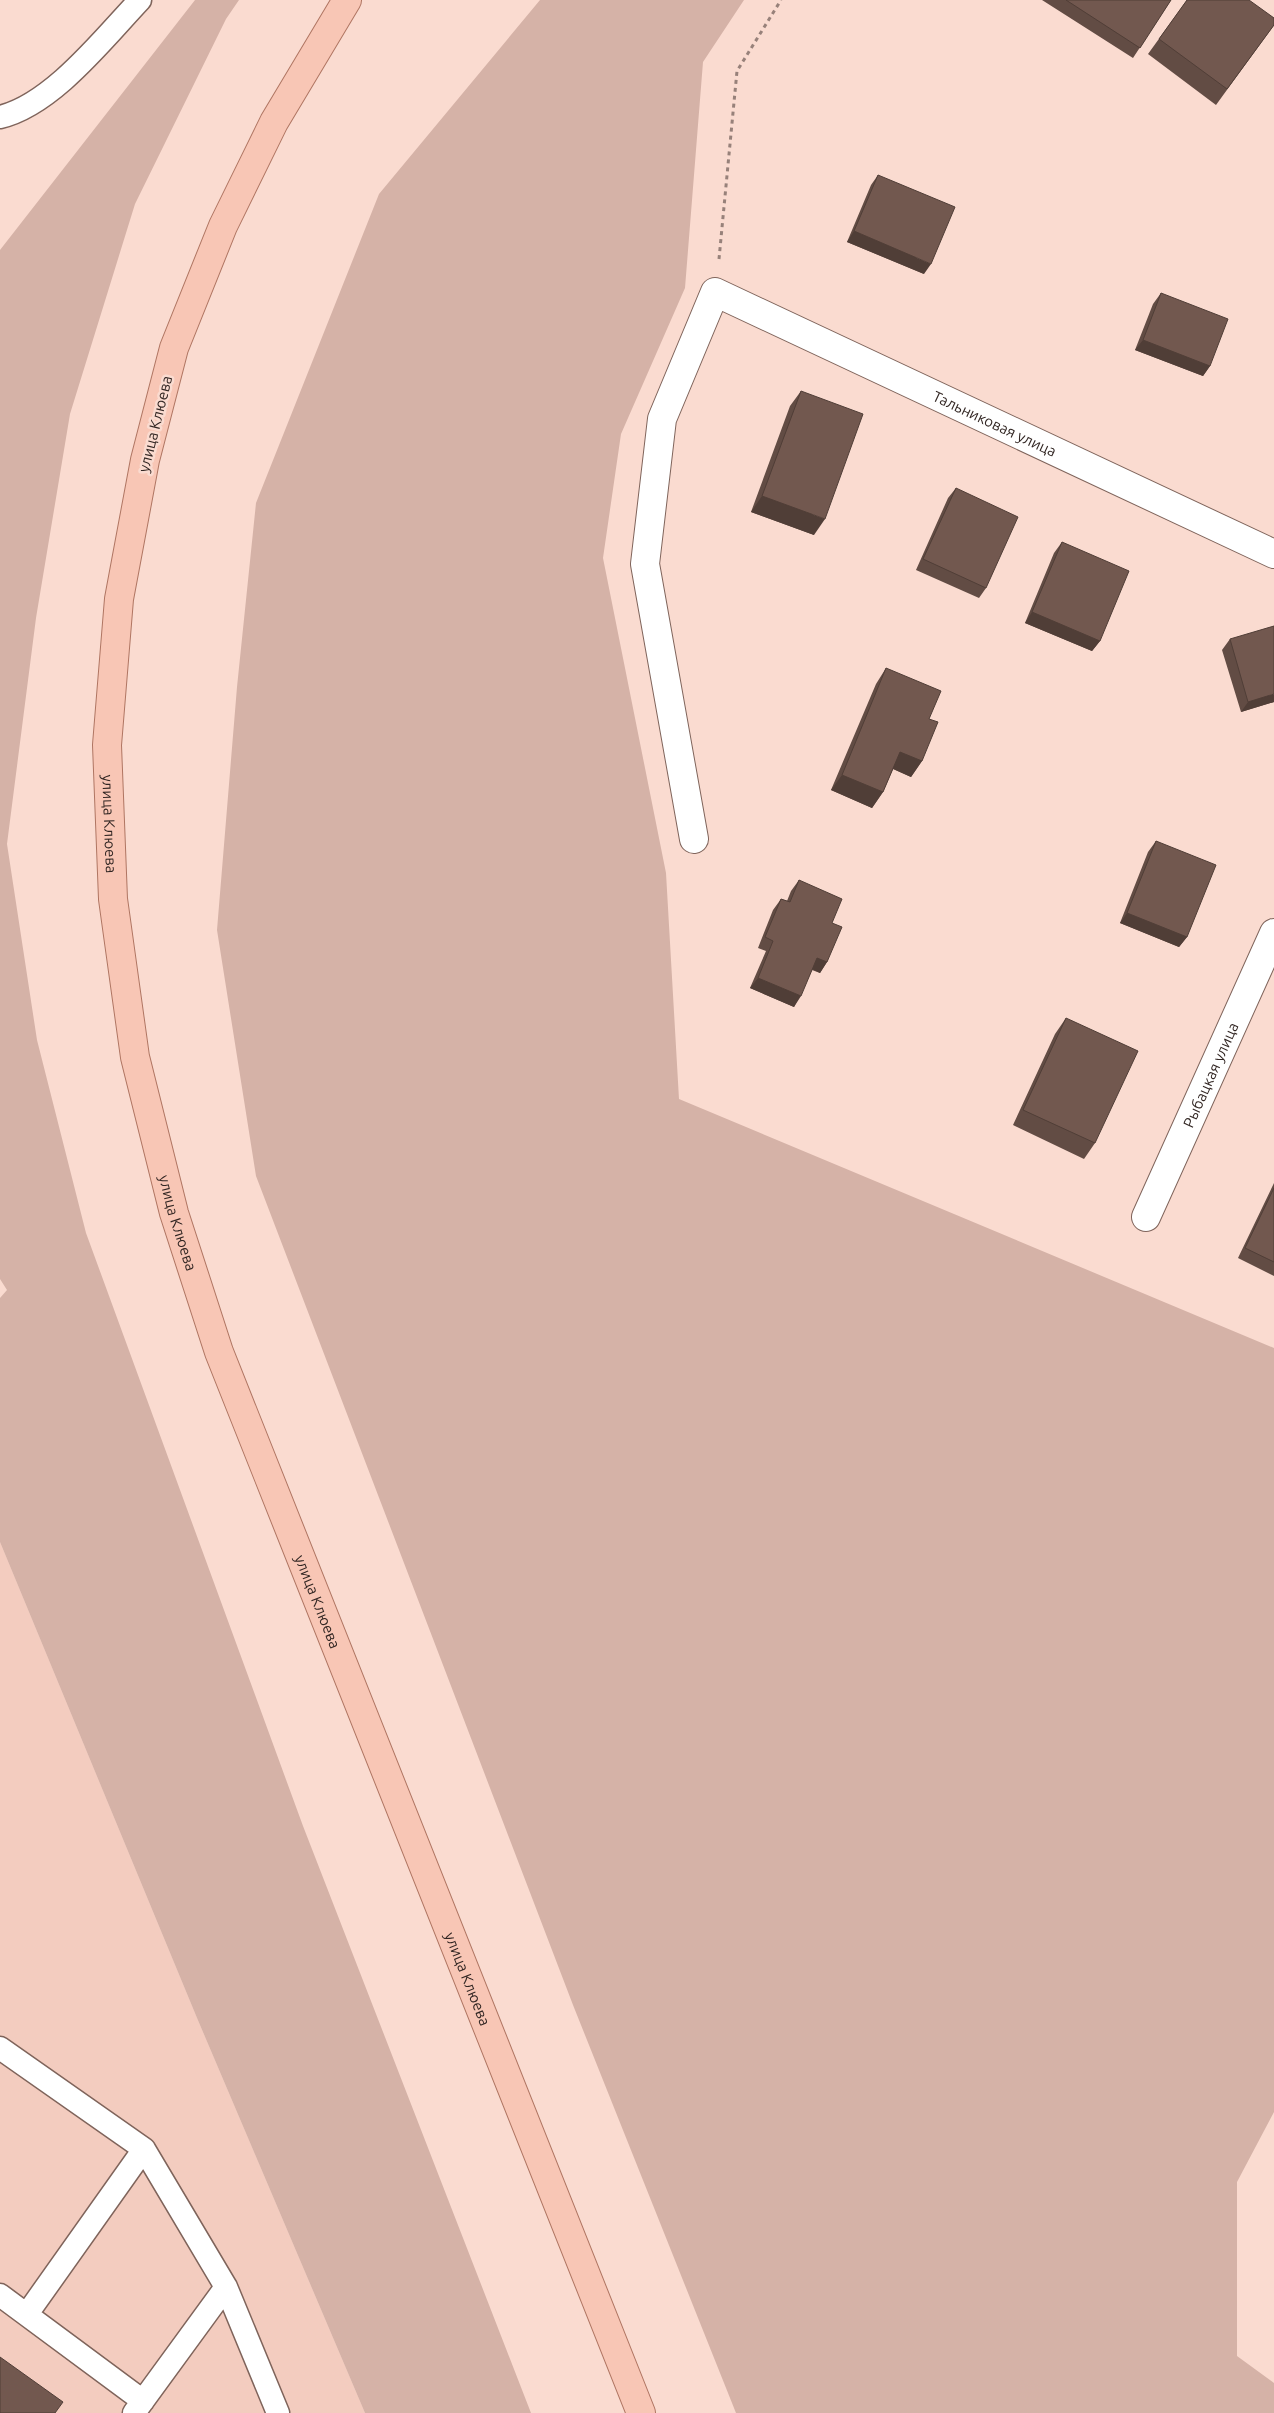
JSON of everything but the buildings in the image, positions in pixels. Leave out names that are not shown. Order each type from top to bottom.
[{"type":"main road","name":"улица Клюева","points":[[347,0],[274,122],[223,226],[174,348],[148,451],[119,599],[108,735],[112,899],[135,1057],[174,1213],[219,1352],[641,2413]]},
{"type":"street","name":"Тальниковая улица","points":[[715,292],[1274,554]]},
{"type":"street","points":[[694,839],[645,564],[662,419],[715,292]]},
{"type":"street","name":"Рыбацкая улица","points":[[1146,1217],[1274,933]]},
{"type":"lane","points":[[0,117],[12,114],[64,81],[140,0]]},
{"type":"lane","points":[[0,2048],[144,2149],[226,2287],[278,2413]]},
{"type":"lane","points":[[27,2314],[144,2149]]},
{"type":"lane","points":[[0,2295],[27,2314],[138,2407],[226,2287]]},
{"type":"path","points":[[715,292],[737,72],[781,0]]},
{"type":"shaded area","points":[[195,0],[239,0],[226,19],[135,204],[70,414],[36,618],[7,844],[37,1040],[86,1233],[303,1826],[531,2413],[365,2413],[197,2018],[0,1542],[0,1298],[7,1290],[0,1279],[0,250]]},
{"type":"shaded area","points":[[540,0],[744,0],[703,62],[685,288],[621,434],[603,558],[666,873],[679,1099],[1274,1348],[1274,2112],[1237,2182],[1237,2356],[1274,2383],[1274,2413],[736,2413],[573,2005],[256,1176],[217,930],[237,687],[256,503],[379,194]]},
{"type":"shaded area","points":[[0,1542],[197,2018],[365,2413],[0,2413]]}]
